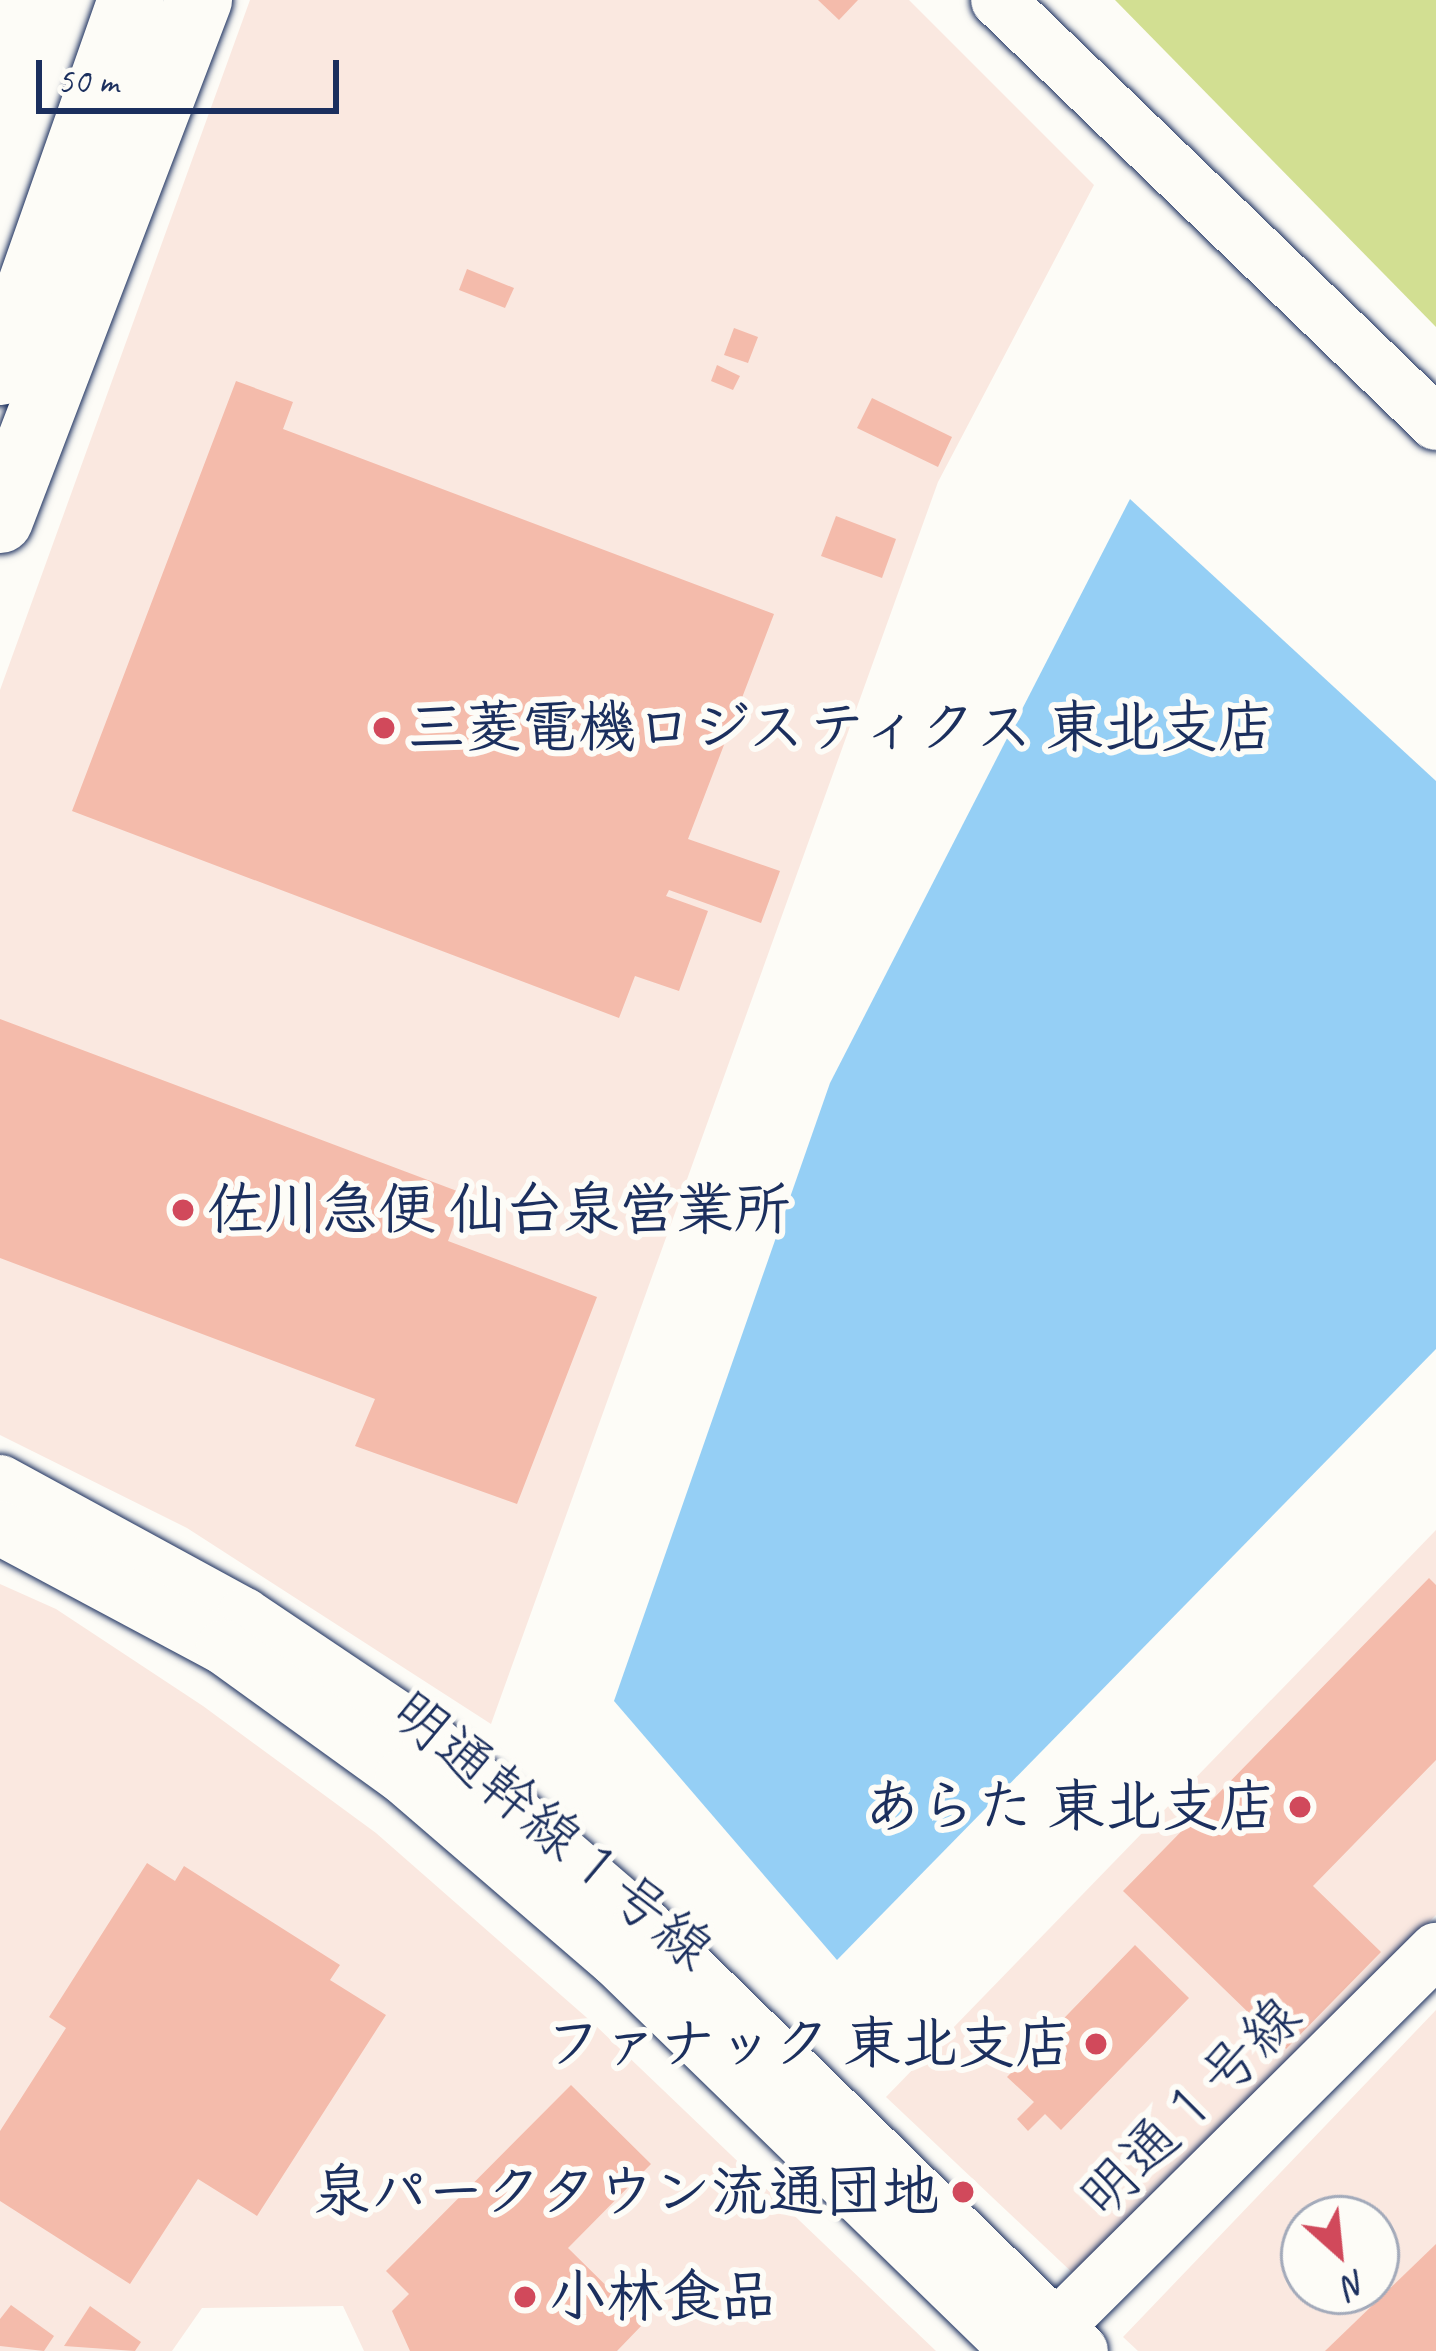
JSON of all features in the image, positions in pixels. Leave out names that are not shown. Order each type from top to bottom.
[{"type":"main road","points":[[0,372],[131,0]]},
{"type":"main road","points":[[0,520],[199,0]]},
{"type":"street","points":[[998,0],[1436,423]]},
{"type":"street","points":[[0,1481],[244,1615],[430,1740],[640,1921],[1047,2345]]},
{"type":"street","name":"明通幹線１号線","points":[[0,1528],[223,1647],[402,1776],[1047,2345]]},
{"type":"street","name":"明通１号線","points":[[1047,2345],[1436,1950]]},
{"type":"shaded area","points":[[250,0],[909,0],[1094,185],[938,482],[491,1724],[187,1528],[0,1435],[0,690]]},
{"type":"shaded area","points":[[1436,1530],[1436,1915],[1077,2277],[886,2097]]},
{"type":"shaded area","points":[[0,1584],[56,1609],[203,1706],[376,1833],[594,2024],[936,2351],[364,2351],[343,2306],[202,2308],[172,2351],[0,2351]]},
{"type":"shaded area","points":[[1436,2010],[1436,2351],[1138,2351],[1123,2337]]},
{"type":"green space","points":[[1115,0],[1436,0],[1436,327]]},
{"type":"water","points":[[1130,499],[1436,781],[1436,1349],[837,1960],[614,1701],[830,1083]]},
{"type":"building","points":[[818,0],[858,0],[839,20]]},
{"type":"building","points":[[467,269],[514,288],[505,308],[459,290]]},
{"type":"building","points":[[734,328],[758,337],[748,363],[724,355]]},
{"type":"building","points":[[717,365],[740,376],[733,390],[711,381]]},
{"type":"building","points":[[236,381],[293,402],[283,429],[774,614],[688,839],[780,871],[761,923],[669,890],[666,896],[708,911],[679,991],[635,976],[619,1018],[72,811]]},
{"type":"building","points":[[872,398],[952,437],[938,467],[857,428]]},
{"type":"building","points":[[836,516],[896,539],[882,578],[821,556]]},
{"type":"building","points":[[0,1019],[465,1194],[448,1241],[597,1297],[517,1504],[355,1446],[375,1399],[0,1258]]},
{"type":"building","points":[[1429,1578],[1436,1585],[1436,1760],[1313,1886],[1381,1952],[1286,2049],[1123,1891]]},
{"type":"building","points":[[147,1863],[175,1881],[184,1866],[340,1965],[330,1980],[386,2015],[257,2216],[198,2179],[130,2284],[0,2201],[0,2131],[66,2028],[49,2017]]},
{"type":"building","points":[[1135,1945],[1189,1998],[1061,2130],[1045,2114],[1028,2131],[1017,2119],[1034,2102],[1007,2077]]},
{"type":"building","points":[[571,2085],[651,2164],[568,2248],[644,2323],[617,2351],[410,2351],[392,2311],[409,2294],[386,2271]]},
{"type":"building","points":[[1436,2244],[1436,2351],[1325,2351],[1362,2315],[1400,2315],[1400,2279]]},
{"type":"building","points":[[11,2305],[54,2336],[44,2351],[0,2346],[0,2319]]},
{"type":"building","points":[[90,2306],[141,2342],[135,2351],[64,2346]]},
{"type":"place","name":"三菱電機ロジスティクス 東北支店","points":[[384,728]]},
{"type":"place","name":"佐川急便 仙台泉営業所","points":[[183,1210]]},
{"type":"place","name":"あらた 東北支店","points":[[1300,1807]]},
{"type":"place","name":"ファナック 東北支店","points":[[1096,2044]]},
{"type":"place","name":"泉パークタウン流通団地","points":[[963,2192]]},
{"type":"place","name":"小林食品","points":[[525,2297]]}]
